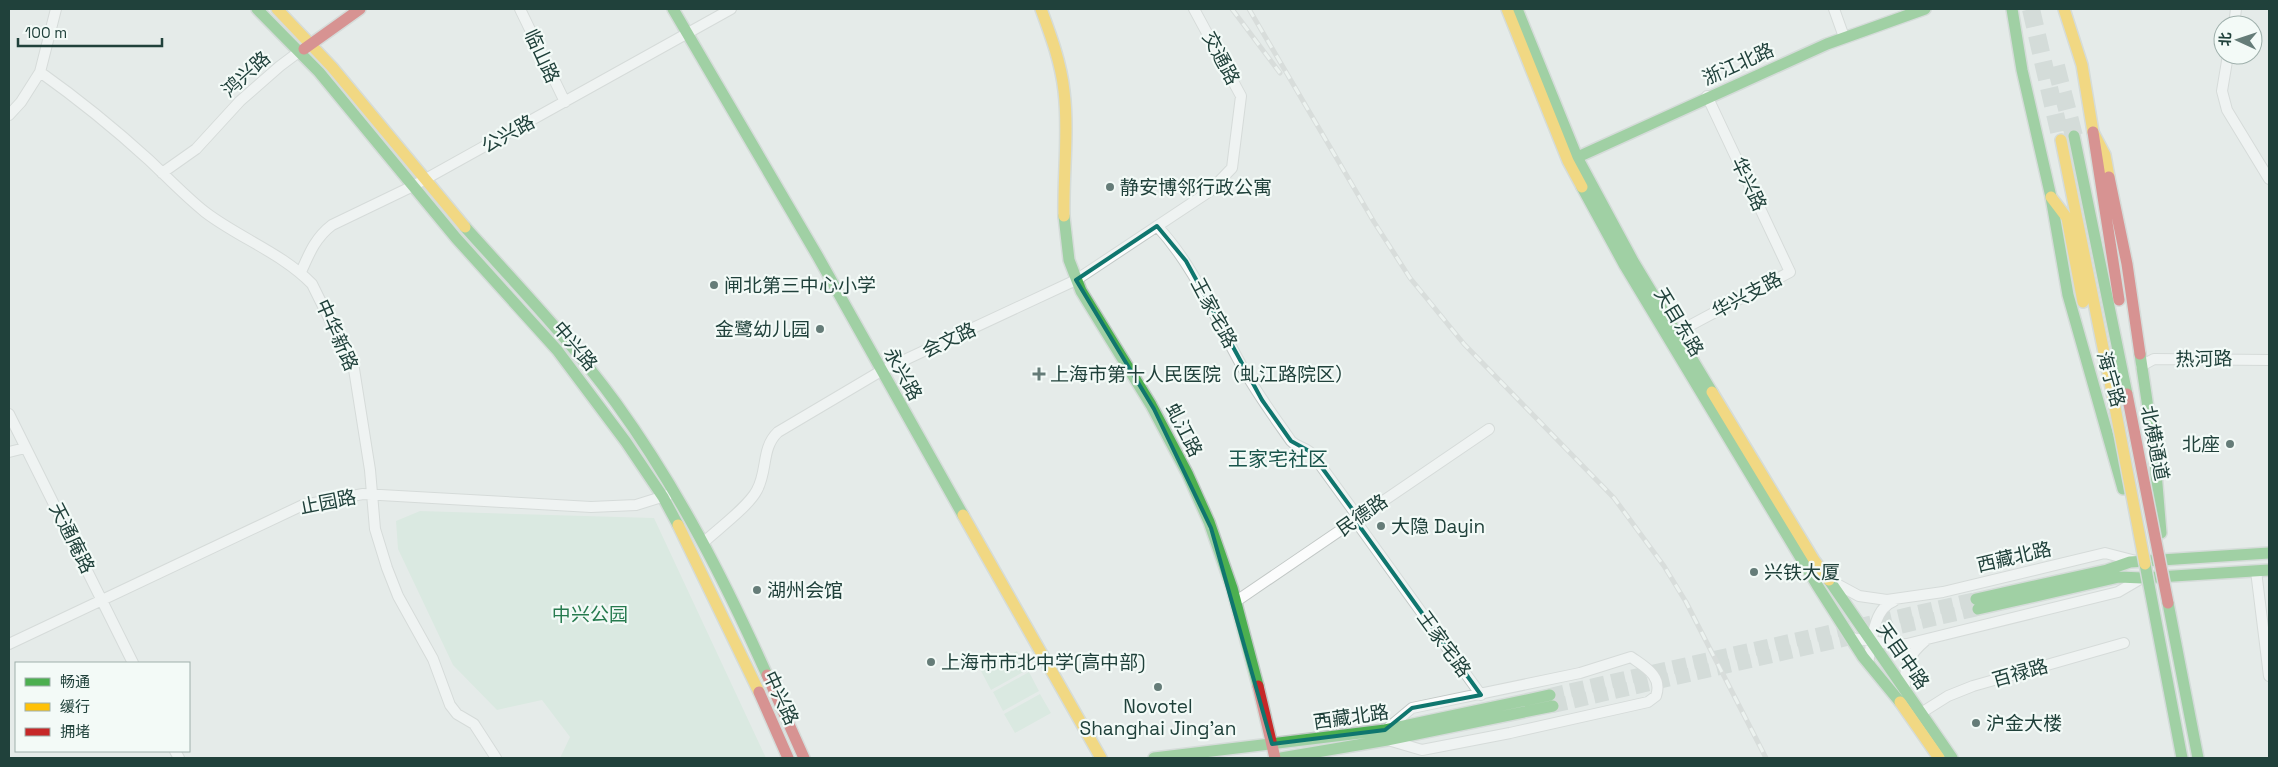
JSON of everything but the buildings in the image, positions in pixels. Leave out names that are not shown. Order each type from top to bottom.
[{"type":"main road","name":"中兴路","points":[[257,9],[300,51],[357,117],[456,238],[562,357],[618,430],[663,497],[709,585],[788,758]]},
{"type":"main road","name":"中兴路","points":[[277,9],[311,44],[380,123],[425,180],[569,343],[616,403],[675,491],[704,542],[730,593],[804,758]]},
{"type":"main road","name":"鸿兴路","points":[[300,51],[360,9]]},
{"type":"main road","name":"永兴路","points":[[673,9],[818,255],[881,372],[1101,758]]},
{"type":"main road","name":"虬江路","points":[[1041,9],[1058,57],[1064,89],[1065,227],[1076,280],[1088,303],[1154,409],[1194,490],[1220,550],[1275,758]]},
{"type":"main road","name":"天目东路","points":[[1507,9],[1572,159],[1823,575]]},
{"type":"main road","name":"天目东路","points":[[1517,9],[1584,193],[1649,306],[1851,638]]},
{"type":"main road","name":"浙江北路","points":[[1572,159],[1707,96],[1844,37],[1925,9]]},
{"type":"main road","name":"海宁路","points":[[2012,9],[2022,70],[2051,197],[2068,295],[2127,503],[2176,758]]},
{"type":"main road","name":"海宁路","points":[[2064,9],[2082,65],[2093,132],[2100,142],[2105,155],[2127,264],[2154,448],[2164,559],[2200,758]]},
{"type":"main road","points":[[2093,132],[2119,302],[2113,322]]},
{"type":"main road","name":"北横通道","points":[[2074,136],[2200,758]]},
{"type":"main road","name":"北横通道","points":[[2061,140],[2114,397],[2182,758]]},
{"type":"main road","points":[[2051,197],[2067,218],[2085,308],[2104,350]]},
{"type":"main road","name":"西藏北路","points":[[2269,553],[2139,561],[1977,604],[2119,577],[2142,578],[2269,570]]},
{"type":"main road","name":"天目中路","points":[[1823,575],[1846,604],[1952,758]]},
{"type":"main road","name":"天目中路","points":[[1851,638],[1868,664],[1898,699],[1939,758]]},
{"type":"main road","name":"西藏北路","points":[[1282,758],[1552,701]]},
{"type":"main road","name":"西藏北路","points":[[1154,758],[1272,744],[1386,735]]},
{"type":"street","points":[[9,115],[21,102],[40,72],[56,9]]},
{"type":"street","name":"临山路","points":[[520,9],[565,102]]},
{"type":"street","name":"公兴路","points":[[301,272],[313,245],[322,233],[332,225],[425,180],[731,9]]},
{"type":"street","name":"交通路","points":[[1194,9],[1241,96],[1232,168]]},
{"type":"street","points":[[1834,9],[1844,37]]},
{"type":"street","name":"鸿兴路","points":[[162,173],[196,149],[240,100],[300,51]]},
{"type":"street","points":[[2226,65],[2222,91],[2227,110],[2269,179]]},
{"type":"street","name":"中华新路","points":[[40,72],[118,132],[207,213],[301,272],[312,284],[354,369],[370,470],[375,529],[387,568],[398,596],[433,659],[450,705],[457,714],[474,724],[496,758]]},
{"type":"street","name":"华兴路","points":[[1707,96],[1790,272]]},
{"type":"street","name":"会文路","points":[[704,542],[757,492],[766,449],[778,432],[881,372],[1076,280],[1210,191],[1232,168]]},
{"type":"street","name":"王家宅路","points":[[1157,226],[1186,261],[1244,371],[1262,400],[1291,441],[1313,455],[1481,695]]},
{"type":"street","name":"华兴支路","points":[[1676,333],[1790,272]]},
{"type":"street","name":"热河路","points":[[2141,366],[2154,359],[2269,360]]},
{"type":"street","name":"天通庵路","points":[[9,414],[134,662]]},
{"type":"street","name":"民德路","points":[[1235,602],[1489,429]]},
{"type":"street","points":[[9,452],[25,448]]},
{"type":"street","name":"止园路","points":[[9,644],[303,505],[352,495],[372,495],[568,507],[636,505],[663,497],[675,491]]},
{"type":"street","name":"西藏北路","points":[[1823,575],[1859,596],[1877,600],[1897,600],[1943,592],[2105,553],[2139,561]]},
{"type":"street","points":[[2256,571],[2269,676]]},
{"type":"street","name":"西藏北路","points":[[1851,638],[1892,645],[1907,644],[2118,592],[2142,578]]},
{"type":"street","points":[[1868,664],[1876,623],[1883,607],[1897,600]]},
{"type":"street","points":[[1876,623],[1880,637],[1892,645]]},
{"type":"street","points":[[1905,690],[1905,668],[1907,661],[1928,638]]},
{"type":"street","name":"百禄路","points":[[1921,713],[1948,696],[1973,686],[2124,643]]},
{"type":"street","points":[[1631,657],[1654,673],[1658,686],[1656,696],[1648,702],[1510,733],[1422,750],[1386,735],[1412,708],[1481,695],[1580,673],[1631,657]]},
{"type":"highlighted area","points":[[1157,226],[1186,261],[1262,400],[1291,441],[1309,451],[1320,465],[1358,517],[1355,520],[1481,695],[1412,708],[1385,730],[1272,744],[1211,528],[1154,409],[1076,280]]},
{"type":"green space","name":"中兴公园","points":[[420,511],[654,518],[766,758],[560,758],[570,737],[542,700],[497,710],[453,665],[398,549],[396,521]]},
{"type":"green space","points":[[1017,651],[1027,670],[991,690],[981,671]]},
{"type":"green space","points":[[1029,672],[1039,691],[1003,711],[993,692]]},
{"type":"green space","points":[[1040,694],[1051,713],[1015,733],[1004,714]]},
{"type":"tunnel","points":[[2031,9],[2061,140]]},
{"type":"tunnel","points":[[2056,66],[2074,136]]},
{"type":"tunnel","points":[[1550,695],[1976,599]]},
{"type":"tunnel","points":[[1553,706],[1978,609]]},
{"type":"railway","points":[[1232,9],[1280,73]]},
{"type":"railway","points":[[1249,9],[1374,222],[1410,278],[1464,344],[1614,498],[1664,566],[1686,602],[1766,758]]},
{"type":"traffic: fast","points":[[257,9],[319,72],[456,238],[557,350],[626,442],[663,497],[678,525]]},
{"type":"traffic: fast","points":[[673,9],[817,255],[963,515]]},
{"type":"traffic: fast","points":[[1517,9],[1577,157],[1633,261],[1712,392]]},
{"type":"traffic: fast","points":[[1569,161],[1827,44],[1925,9]]},
{"type":"traffic: fast","points":[[2012,9],[2022,70],[2051,197],[2068,295],[2123,489]]},
{"type":"traffic: fast","points":[[2074,136],[2127,394]]},
{"type":"traffic: fast","points":[[1582,187],[1625,266],[1817,585],[1863,657],[1900,702]]},
{"type":"traffic: fast","points":[[1064,216],[1069,260],[1081,291],[1151,405],[1187,473],[1209,522],[1232,588],[1258,686]]},
{"type":"traffic: fast","points":[[465,227],[581,358],[639,435],[699,535],[767,675]]},
{"type":"traffic: fast","points":[[2140,354],[2154,448],[2161,533]]},
{"type":"traffic: fast","points":[[1976,599],[2107,570],[2130,562],[2269,553]]},
{"type":"traffic: fast","points":[[2145,564],[2182,758]]},
{"type":"traffic: fast","points":[[1978,609],[2119,577],[2142,578],[2269,570]]},
{"type":"traffic: fast","points":[[1829,580],[1952,758]]},
{"type":"traffic: fast","points":[[2168,603],[2198,758]]},
{"type":"traffic: fast","points":[[1154,758],[1385,730],[1550,695]]},
{"type":"traffic: fast","points":[[1281,758],[1387,740],[1553,706]]},
{"type":"traffic: slow","points":[[277,9],[332,67],[465,227]]},
{"type":"traffic: slow","points":[[1041,9],[1052,39],[1063,81],[1066,122],[1064,216]]},
{"type":"traffic: slow","points":[[1507,9],[1568,161],[1582,187]]},
{"type":"traffic: slow","points":[[2064,9],[2082,65],[2093,132],[2105,155],[2109,177]]},
{"type":"traffic: slow","points":[[2061,140],[2113,397]]},
{"type":"traffic: slow","points":[[2051,197],[2067,218],[2083,302]]},
{"type":"traffic: slow","points":[[1712,392],[1814,560],[1829,580]]},
{"type":"traffic: slow","points":[[2113,397],[2145,564]]},
{"type":"traffic: slow","points":[[963,515],[1101,758]]},
{"type":"traffic: slow","points":[[678,525],[759,692]]},
{"type":"traffic: slow","points":[[1900,702],[1939,758]]},
{"type":"traffic: jam","points":[[304,49],[360,9]]},
{"type":"traffic: jam","points":[[2093,132],[2119,300]]},
{"type":"traffic: jam","points":[[2109,177],[2127,264],[2140,354]]},
{"type":"traffic: jam","points":[[2127,394],[2168,603]]},
{"type":"traffic: jam","points":[[767,675],[804,758]]},
{"type":"traffic: jam","points":[[1258,686],[1275,758]]},
{"type":"traffic: jam","points":[[759,692],[788,758]]},
{"type":"place","name":"静安博邻行政公寓","points":[[1110,187]]},
{"type":"place","name":"闸北第三中心小学","points":[[714,285]]},
{"type":"place","name":"金鹭幼儿园","points":[[820,329]]},
{"type":"place","name":"上海市第十人民医院（虬江路院区）","points":[[1039,374]]},
{"type":"place","name":"北座","points":[[2230,444]]},
{"type":"place","name":"大隐 Dayin","points":[[1381,526]]},
{"type":"place","name":"兴铁大厦","points":[[1754,572]]},
{"type":"place","name":"湖州会馆","points":[[757,590]]},
{"type":"place","name":"上海市市北中学(高中部)","points":[[931,662]]},
{"type":"place","name":"Novotel Shanghai Jing'an","points":[[1158,687]]},
{"type":"place","name":"沪金大楼","points":[[1976,723]]},
{"type":"district","name":"王家宅社区","points":[[1278,459]]}]
